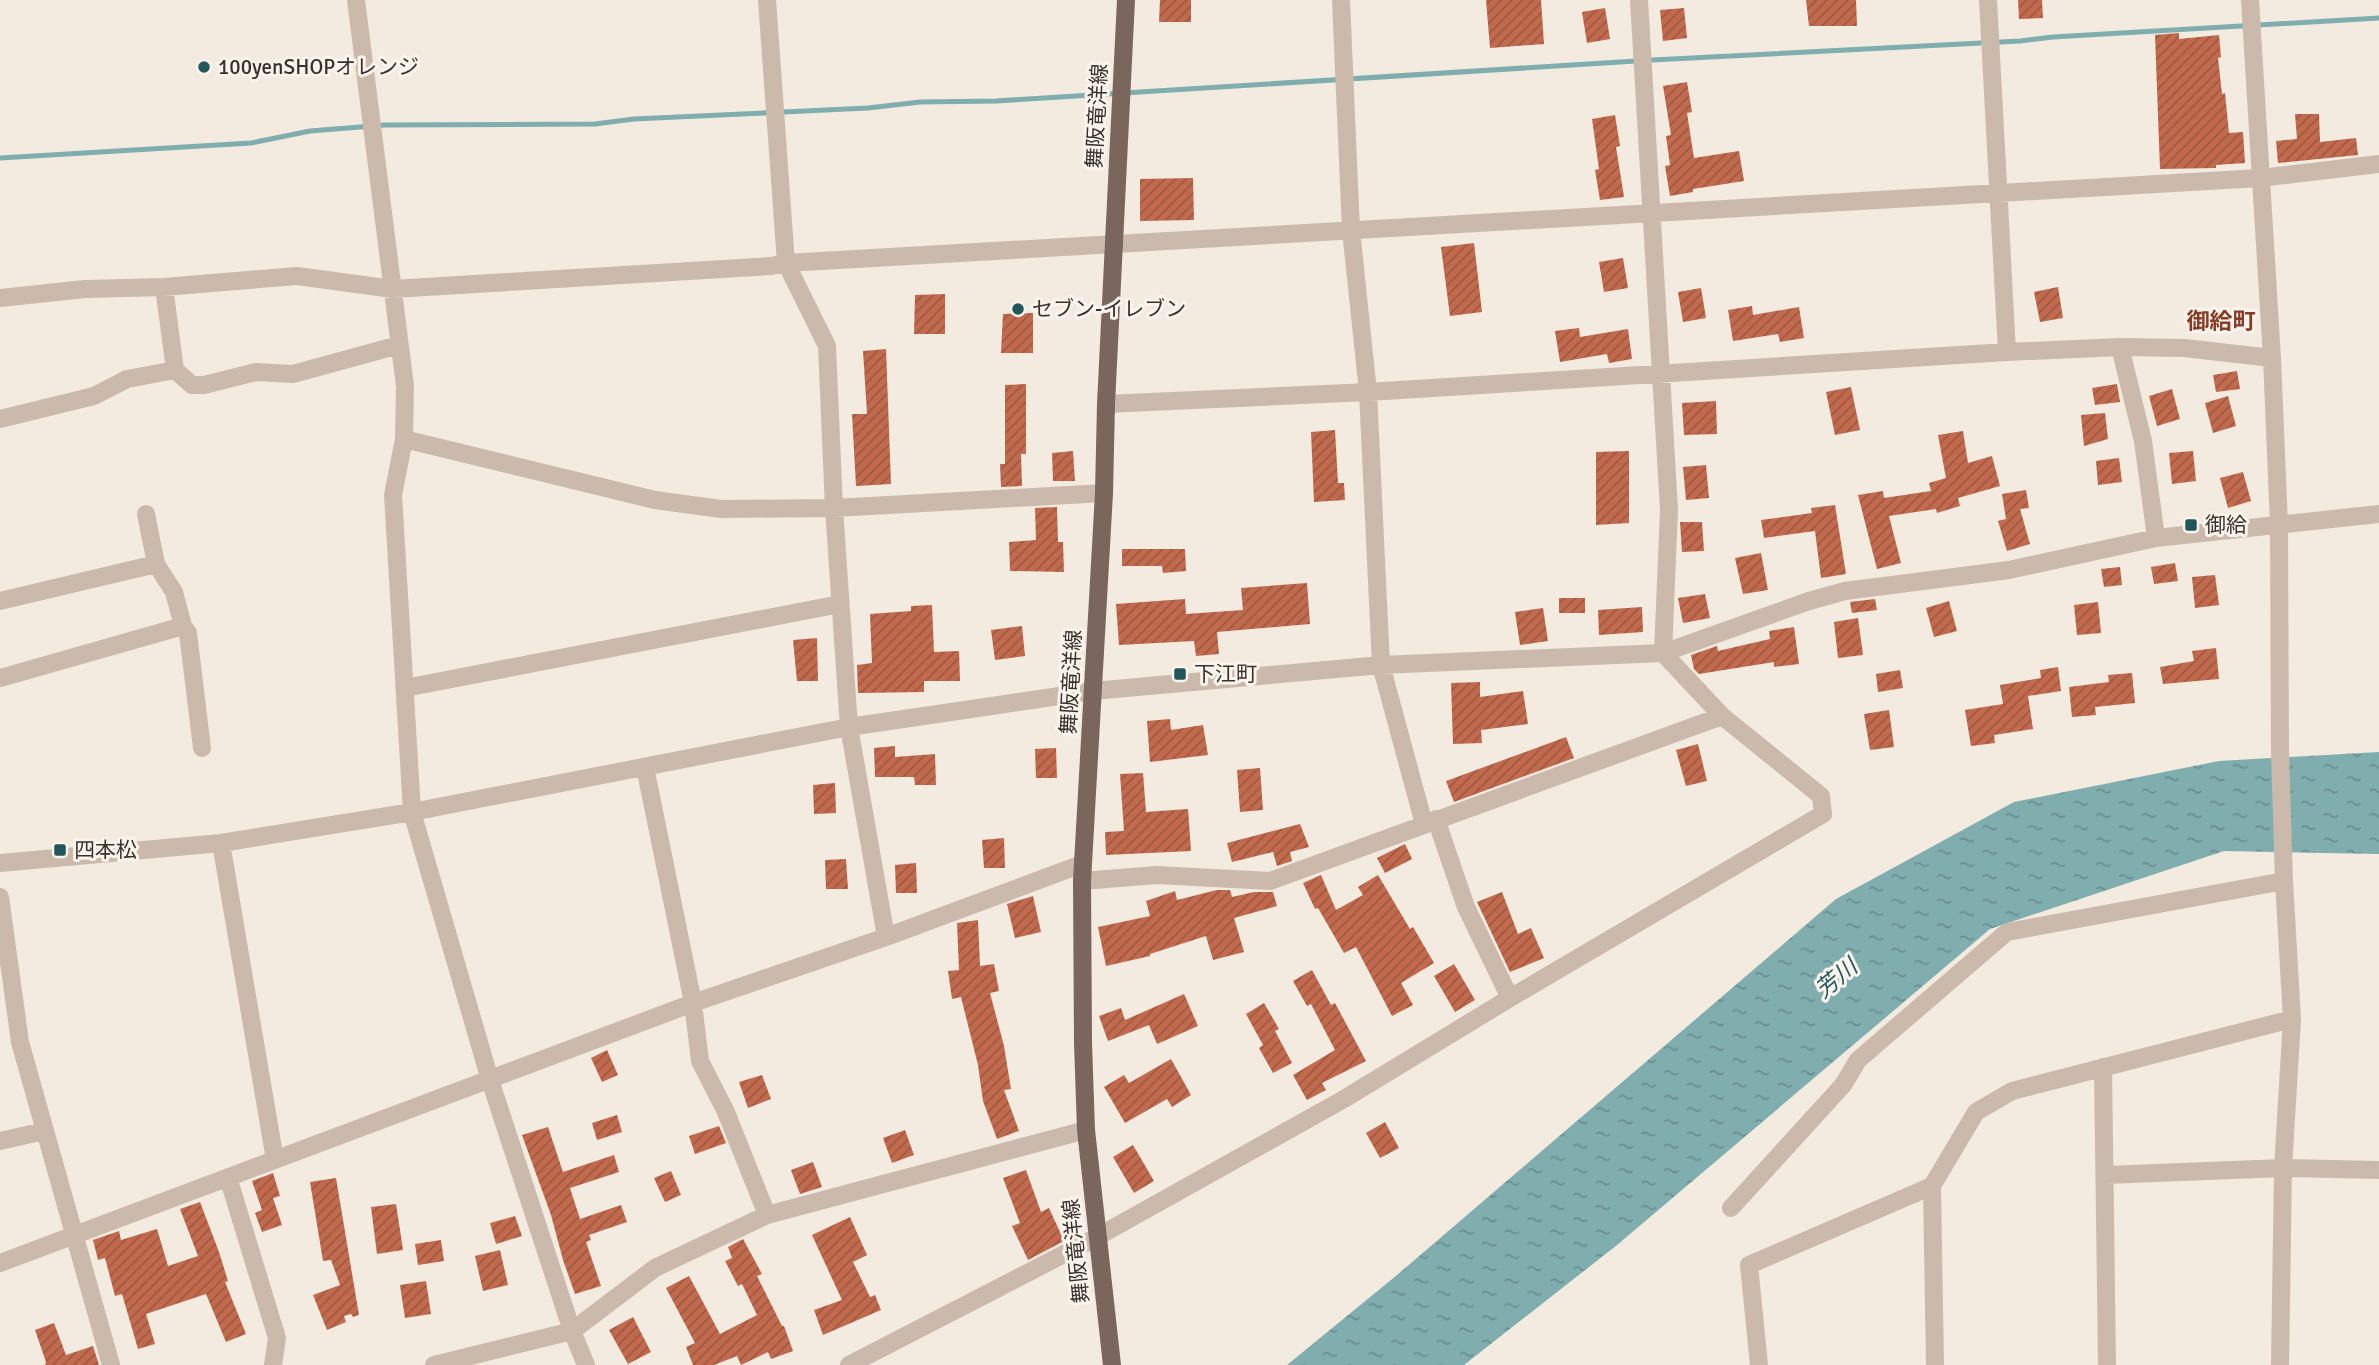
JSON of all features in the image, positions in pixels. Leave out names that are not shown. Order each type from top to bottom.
[{"type":"main road","name":"舞阪竜洋線","points":[[1112,1365],[1086,1130],[1082,873],[1104,493],[1126,0]]},
{"type":"street","points":[[356,0],[405,386],[404,439],[393,495],[412,812],[490,1080],[572,1331],[586,1365]]},
{"type":"street","points":[[766,0],[786,263],[827,346],[834,508],[849,727],[886,936]]},
{"type":"street","points":[[1341,0],[1351,230],[1368,392],[1381,665],[1430,822],[1466,907],[1510,998]]},
{"type":"street","points":[[849,1365],[1097,1237],[1344,1099],[1823,814],[1821,796],[1723,716],[1663,653],[1669,510],[1639,0]]},
{"type":"street","points":[[1988,0],[2007,352]]},
{"type":"street","points":[[2250,0],[2272,358],[2279,526],[2280,751],[2292,1019],[2283,1168],[2280,1365]]},
{"type":"street","points":[[0,298],[85,289],[164,287],[296,276],[393,289],[786,263],[2260,178],[2379,164]]},
{"type":"street","points":[[164,287],[175,370],[192,385],[204,385],[256,372],[293,374],[400,345]]},
{"type":"street","points":[[1106,404],[1368,392],[2120,347],[2184,348],[2272,358]]},
{"type":"street","points":[[2120,347],[2143,441],[2156,538]]},
{"type":"street","points":[[0,419],[94,396],[127,379],[175,370]]},
{"type":"street","points":[[404,439],[655,500],[721,509],[834,508],[1104,493]]},
{"type":"street","points":[[146,514],[156,564],[173,592],[183,626],[188,633],[202,748]]},
{"type":"street","points":[[0,863],[221,843],[412,812],[849,727],[1093,691],[1381,665],[1663,653],[1809,601],[1845,591],[2008,570],[2156,538],[2379,514]]},
{"type":"street","points":[[0,601],[156,564]]},
{"type":"street","points":[[405,688],[840,604]]},
{"type":"street","points":[[0,678],[183,626]]},
{"type":"street","points":[[0,1263],[693,1003],[886,936],[1082,873],[1270,881],[1723,716]]},
{"type":"street","points":[[645,766],[693,1003],[700,1061],[726,1112],[767,1214]]},
{"type":"street","points":[[221,843],[275,1160]]},
{"type":"street","points":[[1731,1208],[1843,1085],[1858,1060],[2007,932],[2284,872]]},
{"type":"street","points":[[0,897],[20,1042],[111,1365]]},
{"type":"street","points":[[1935,1365],[1932,1186],[1976,1112],[2012,1091],[2292,1019]]},
{"type":"street","points":[[2104,1067],[2107,1365]]},
{"type":"street","points":[[434,1365],[572,1331],[656,1268],[767,1214],[1086,1130]]},
{"type":"street","points":[[0,1142],[44,1131]]},
{"type":"street","points":[[2106,1175],[2283,1168],[2379,1170]]},
{"type":"street","points":[[228,1177],[277,1338],[273,1365]]},
{"type":"street","points":[[1759,1365],[1749,1265],[1932,1186]]},
{"type":"water","name":"芳川","points":[[2379,752],[2379,854],[2224,851],[1990,929],[1617,1245],[1464,1365],[1287,1365],[1397,1275],[1836,899],[2014,802],[2219,761]]},
{"type":"building","points":[[1160,0],[1191,0],[1191,22],[1159,22]]},
{"type":"building","points":[[1486,0],[1541,0],[1544,44],[1490,48]]},
{"type":"building","points":[[1806,0],[1856,0],[1857,26],[1809,26]]},
{"type":"building","points":[[2018,0],[2042,0],[2043,18],[2019,19]]},
{"type":"building","points":[[1605,8],[1610,39],[1587,43],[1582,12]]},
{"type":"building","points":[[1684,8],[1687,38],[1663,41],[1660,10]]},
{"type":"building","points":[[2179,33],[2179,39],[2219,35],[2221,57],[2218,58],[2229,133],[2243,132],[2245,163],[2216,165],[2216,168],[2160,169],[2155,35]]},
{"type":"building","points":[[1687,82],[1692,112],[1687,113],[1694,158],[1739,151],[1744,181],[1693,189],[1693,192],[1670,196],[1665,166],[1670,165],[1666,136],[1671,135],[1663,86]]},
{"type":"building","points":[[2295,114],[2319,114],[2320,142],[2356,138],[2358,155],[2278,163],[2276,141],[2297,139]]},
{"type":"building","points":[[1615,115],[1620,146],[1616,147],[1624,197],[1600,200],[1592,119]]},
{"type":"building","points":[[1193,178],[1194,220],[1140,221],[1140,179]]},
{"type":"building","points":[[1474,243],[1482,312],[1450,316],[1441,247]]},
{"type":"building","points":[[1623,258],[1628,288],[1604,292],[1599,262]]},
{"type":"building","points":[[2058,287],[2063,318],[2040,322],[2034,292]]},
{"type":"building","points":[[1701,288],[1706,318],[1683,322],[1678,292]]},
{"type":"building","points":[[945,294],[945,334],[914,334],[915,295]]},
{"type":"building","points":[[1752,306],[1753,315],[1799,307],[1804,338],[1780,342],[1778,334],[1733,341],[1728,310]]},
{"type":"building","points":[[1033,313],[1033,353],[1001,353],[1003,314]]},
{"type":"building","points":[[1579,328],[1580,337],[1628,329],[1632,359],[1609,363],[1607,354],[1560,362],[1555,331]]},
{"type":"building","points":[[886,349],[891,484],[856,486],[852,414],[867,414],[863,351]]},
{"type":"building","points":[[2237,371],[2240,389],[2216,392],[2213,375]]},
{"type":"building","points":[[1026,384],[1026,454],[1021,454],[1022,486],[1001,487],[1000,464],[1005,464],[1005,385]]},
{"type":"building","points":[[2117,384],[2120,402],[2095,405],[2092,388]]},
{"type":"building","points":[[1851,387],[1860,430],[1835,435],[1826,392]]},
{"type":"building","points":[[2172,389],[2180,419],[2157,426],[2149,396]]},
{"type":"building","points":[[2228,396],[2236,426],[2213,433],[2205,403]]},
{"type":"building","points":[[1716,401],[1717,434],[1684,435],[1682,403]]},
{"type":"building","points":[[2105,413],[2108,439],[2084,446],[2081,415]]},
{"type":"building","points":[[1335,430],[1338,483],[1344,483],[1345,500],[1314,502],[1311,432]]},
{"type":"building","points":[[1963,431],[1968,463],[1992,456],[2000,486],[1958,498],[1960,506],[1937,513],[1936,509],[1889,516],[1901,563],[1877,569],[1858,495],[1883,491],[1884,498],[1931,491],[1929,483],[1946,478],[1938,435]]},
{"type":"building","points":[[1073,451],[1075,481],[1053,481],[1052,453]]},
{"type":"building","points":[[1629,451],[1629,523],[1596,525],[1596,452]]},
{"type":"building","points":[[2193,451],[2196,481],[2172,484],[2169,453]]},
{"type":"building","points":[[2119,458],[2122,482],[2098,485],[2096,461]]},
{"type":"building","points":[[1706,465],[1709,498],[1686,500],[1683,467]]},
{"type":"building","points":[[2243,472],[2251,501],[2228,508],[2220,478]]},
{"type":"building","points":[[2026,490],[2029,508],[2020,509],[2030,544],[2007,551],[1998,521],[2006,519],[2002,494]]},
{"type":"building","points":[[1835,505],[1846,574],[1821,578],[1815,531],[1764,538],[1761,520],[1812,513],[1811,508]]},
{"type":"building","points":[[1057,507],[1058,542],[1063,542],[1064,572],[1010,571],[1009,542],[1036,540],[1035,508]]},
{"type":"building","points":[[1680,522],[1702,522],[1704,551],[1682,552]]},
{"type":"building","points":[[1122,549],[1185,549],[1186,571],[1163,573],[1162,566],[1122,566]]},
{"type":"building","points":[[1761,553],[1768,590],[1743,594],[1735,558]]},
{"type":"building","points":[[2175,563],[2178,581],[2154,584],[2151,567]]},
{"type":"building","points":[[2120,567],[2122,585],[2104,587],[2101,569]]},
{"type":"building","points":[[2215,575],[2219,605],[2195,608],[2192,577]]},
{"type":"building","points":[[1307,583],[1310,624],[1217,632],[1219,654],[1196,656],[1194,641],[1119,645],[1116,604],[1185,599],[1186,614],[1243,610],[1241,588]]},
{"type":"building","points":[[1705,594],[1710,618],[1683,623],[1678,598]]},
{"type":"building","points":[[1559,598],[1585,598],[1585,613],[1559,613]]},
{"type":"building","points":[[1875,599],[1877,610],[1852,613],[1850,602]]},
{"type":"building","points":[[1949,601],[1957,631],[1934,637],[1926,608]]},
{"type":"building","points":[[2098,602],[2101,633],[2077,635],[2074,605]]},
{"type":"building","points":[[932,605],[934,652],[959,651],[960,681],[924,681],[924,692],[858,693],[857,665],[872,663],[870,614],[911,611],[911,606]]},
{"type":"building","points":[[1642,607],[1643,632],[1599,635],[1598,610]]},
{"type":"building","points":[[1543,608],[1548,641],[1520,645],[1515,612]]},
{"type":"building","points":[[1858,618],[1863,655],[1838,658],[1834,622]]},
{"type":"building","points":[[1022,626],[1025,656],[995,660],[991,630]]},
{"type":"building","points":[[1794,627],[1799,664],[1774,667],[1774,662],[1699,674],[1694,669],[1691,655],[1717,646],[1718,651],[1770,639],[1769,631]]},
{"type":"building","points":[[817,638],[818,681],[797,681],[793,640]]},
{"type":"building","points":[[2216,648],[2219,679],[2163,684],[2160,667],[2194,661],[2192,651]]},
{"type":"building","points":[[2058,667],[2061,691],[2028,696],[2033,729],[1994,735],[1995,743],[1971,746],[1965,710],[2003,704],[2000,685],[2041,678],[2040,670]]},
{"type":"building","points":[[1900,670],[1903,688],[1878,692],[1876,674]]},
{"type":"building","points":[[2132,673],[2135,703],[2095,707],[2096,715],[2072,717],[2069,687],[2109,682],[2108,675]]},
{"type":"building","points":[[1480,682],[1480,697],[1523,691],[1528,724],[1481,730],[1482,743],[1453,744],[1451,683]]},
{"type":"building","points":[[1889,710],[1894,747],[1870,750],[1864,714]]},
{"type":"building","points":[[1170,719],[1171,730],[1203,725],[1208,755],[1150,762],[1147,721]]},
{"type":"building","points":[[1566,737],[1574,758],[1454,802],[1446,781]]},
{"type":"building","points":[[1698,744],[1707,781],[1686,786],[1676,750]]},
{"type":"building","points":[[895,746],[895,757],[935,754],[936,785],[915,785],[914,777],[875,777],[874,748]]},
{"type":"building","points":[[1056,748],[1057,778],[1036,778],[1035,749]]},
{"type":"building","points":[[1260,768],[1263,810],[1240,812],[1237,770]]},
{"type":"building","points":[[1143,773],[1146,812],[1188,809],[1191,851],[1106,855],[1105,832],[1124,831],[1120,774]]},
{"type":"building","points":[[835,783],[836,813],[814,814],[813,785]]},
{"type":"building","points":[[1300,824],[1309,847],[1290,852],[1292,861],[1277,866],[1273,852],[1232,862],[1227,843]]},
{"type":"building","points":[[1004,838],[1005,868],[984,868],[982,840]]},
{"type":"building","points":[[1405,844],[1412,859],[1385,873],[1377,858]]},
{"type":"building","points":[[846,859],[848,889],[826,889],[825,860]]},
{"type":"building","points":[[916,863],[917,893],[896,893],[895,865]]},
{"type":"building","points":[[1321,875],[1336,910],[1363,895],[1358,887],[1378,875],[1434,963],[1401,983],[1413,1005],[1392,1016],[1356,947],[1344,953],[1318,908],[1315,909],[1303,883]]},
{"type":"building","points":[[1217,890],[1230,890],[1232,897],[1254,892],[1273,892],[1277,906],[1234,918],[1244,952],[1213,960],[1206,936],[1150,956],[1106,966],[1098,927],[1150,916],[1146,901],[1175,891],[1177,900]]},
{"type":"building","points":[[1502,892],[1518,934],[1531,928],[1544,958],[1510,972],[1477,902]]},
{"type":"building","points":[[1033,896],[1041,932],[1015,938],[1007,904]]},
{"type":"building","points":[[978,920],[980,966],[994,964],[999,991],[990,993],[1004,1046],[1011,1089],[1004,1090],[1019,1131],[997,1139],[983,1101],[978,1065],[961,997],[952,999],[948,971],[959,970],[957,923]]},
{"type":"building","points":[[1454,964],[1475,1000],[1455,1012],[1434,976]]},
{"type":"building","points":[[1312,970],[1331,1005],[1335,1003],[1366,1061],[1322,1083],[1326,1090],[1307,1100],[1293,1075],[1335,1050],[1311,1004],[1307,1006],[1293,981]]},
{"type":"building","points":[[1184,994],[1198,1026],[1157,1044],[1149,1025],[1108,1041],[1099,1016],[1121,1008],[1125,1020]]},
{"type":"building","points":[[1264,1003],[1279,1029],[1275,1031],[1292,1063],[1273,1073],[1259,1048],[1263,1045],[1246,1014]]},
{"type":"building","points":[[607,1050],[618,1075],[602,1082],[591,1058]]},
{"type":"building","points":[[1171,1059],[1191,1095],[1172,1107],[1167,1099],[1125,1123],[1104,1087],[1124,1075],[1129,1083]]},
{"type":"building","points":[[762,1075],[771,1099],[748,1108],[739,1082]]},
{"type":"building","points":[[617,1115],[622,1132],[597,1140],[592,1123]]},
{"type":"building","points":[[1385,1122],[1399,1148],[1380,1158],[1366,1133]]},
{"type":"building","points":[[719,1126],[726,1143],[695,1154],[689,1136]]},
{"type":"building","points":[[548,1127],[563,1172],[614,1155],[619,1172],[570,1188],[580,1219],[621,1205],[627,1222],[589,1235],[591,1240],[586,1242],[601,1286],[575,1294],[551,1215],[522,1135]]},
{"type":"building","points":[[905,1130],[914,1155],[892,1163],[883,1138]]},
{"type":"building","points":[[1133,1145],[1154,1181],[1134,1193],[1113,1157]]},
{"type":"building","points":[[813,1162],[822,1187],[800,1194],[791,1170]]},
{"type":"building","points":[[1026,1170],[1041,1212],[1049,1208],[1064,1241],[1028,1260],[1012,1226],[1020,1223],[1003,1178]]},
{"type":"building","points":[[671,1171],[681,1195],[665,1202],[654,1178]]},
{"type":"building","points":[[273,1173],[280,1196],[273,1198],[282,1225],[262,1232],[255,1213],[262,1210],[252,1181]]},
{"type":"building","points":[[336,1178],[359,1315],[344,1316],[346,1322],[327,1330],[313,1295],[340,1285],[331,1260],[323,1261],[310,1182]]},
{"type":"building","points":[[200,1202],[219,1252],[228,1281],[225,1282],[246,1334],[226,1342],[206,1294],[146,1314],[155,1344],[138,1349],[122,1294],[115,1296],[105,1258],[98,1260],[93,1240],[119,1231],[121,1240],[157,1229],[168,1266],[198,1256],[180,1209]]},
{"type":"building","points":[[396,1204],[403,1250],[377,1254],[371,1207]]},
{"type":"building","points":[[515,1216],[522,1236],[496,1244],[490,1223]]},
{"type":"building","points":[[850,1217],[867,1255],[853,1262],[870,1297],[875,1295],[881,1310],[823,1335],[814,1310],[842,1300],[812,1235]]},
{"type":"building","points":[[743,1239],[762,1274],[757,1276],[784,1326],[793,1351],[771,1359],[768,1352],[741,1365],[737,1356],[714,1365],[693,1365],[686,1347],[695,1343],[666,1288],[689,1276],[720,1334],[757,1315],[742,1284],[738,1286],[725,1261],[732,1258],[728,1247]]},
{"type":"building","points":[[441,1240],[444,1261],[418,1265],[415,1244]]},
{"type":"building","points":[[500,1250],[508,1285],[483,1291],[475,1256]]},
{"type":"building","points":[[426,1281],[431,1314],[405,1318],[400,1285]]},
{"type":"building","points":[[633,1317],[651,1352],[628,1364],[609,1330]]},
{"type":"building","points":[[54,1323],[66,1355],[93,1346],[99,1365],[45,1365],[35,1330]]},
{"type":"waterway","points":[[0,158],[251,143],[310,131],[385,125],[595,124],[634,119],[868,108],[920,102],[996,101],[2379,18]]},
{"type":"place","name":"100yenSHOPオレンジ","points":[[204,67]]},
{"type":"place","name":"セブン-イレブン","points":[[1018,309]]},
{"type":"place","name":"御給","points":[[2191,525]]},
{"type":"place","name":"下江町","points":[[1180,674]]},
{"type":"place","name":"四本松","points":[[60,850]]},
{"type":"district","name":"御給町","points":[[2221,321]]}]
